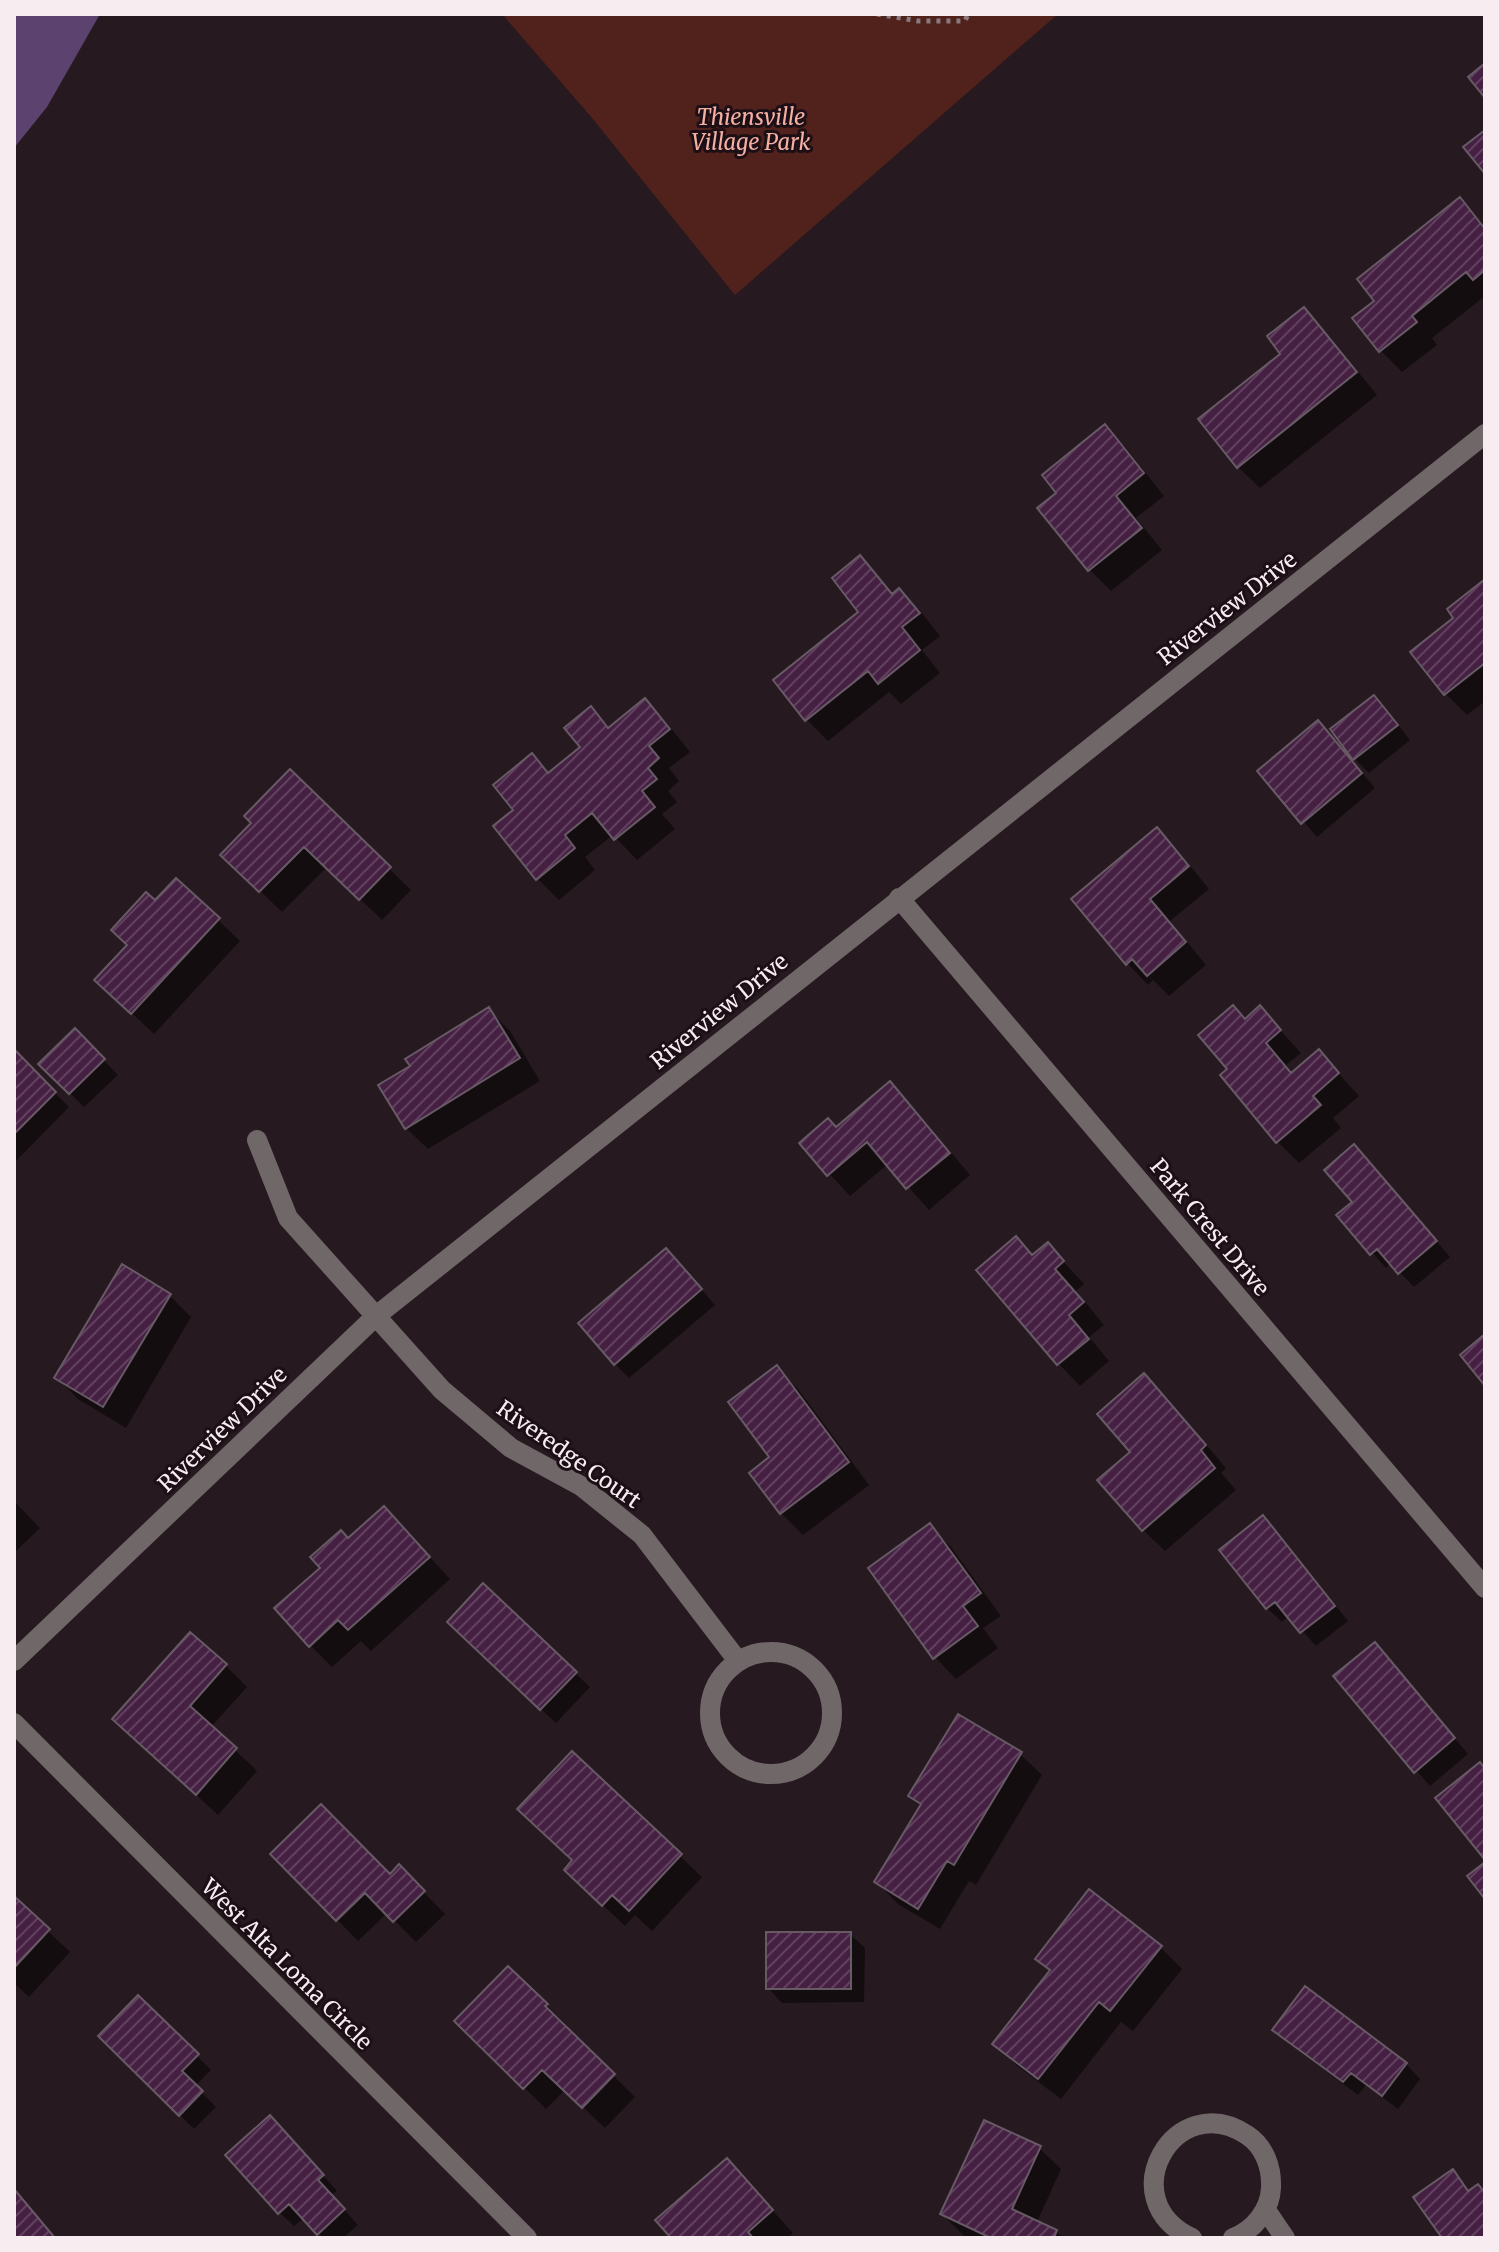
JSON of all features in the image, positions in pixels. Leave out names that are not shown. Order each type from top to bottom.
[{"type":"street","name":"Riverview Drive","points":[[14,1661],[376,1316],[1485,434]]},
{"type":"street","name":"Park Crest Drive","points":[[899,898],[1485,1588]]},
{"type":"street","name":"Riveredge Court","points":[[257,1140],[288,1218],[442,1390],[511,1448],[581,1486],[642,1535],[738,1661]]},
{"type":"street","points":[[775,1652],[794,1656],[811,1666],[823,1680],[830,1698],[832,1717],[828,1736],[818,1752],[802,1765],[782,1773],[761,1773],[741,1766],[719,1744],[710,1715],[713,1694],[722,1675],[738,1661],[756,1653],[775,1652]]},
{"type":"street","name":"West Alta Loma Circle","points":[[14,1723],[527,2238]]},
{"type":"street","points":[[1192,2238],[1179,2232],[1164,2218],[1155,2200],[1153,2180],[1157,2160],[1168,2143],[1183,2131],[1201,2124],[1220,2123],[1238,2129],[1254,2140],[1265,2155],[1271,2172],[1271,2192],[1266,2210],[1254,2226],[1233,2238]]},
{"type":"street","points":[[1266,2210],[1285,2238]]},
{"type":"path","points":[[877,14],[918,21],[965,21],[968,14]]},
{"type":"green space","name":"Thiensville Village Park","points":[[502,14],[1058,14],[735,295],[592,118]]},
{"type":"shaded area","points":[[14,14],[100,14],[47,107],[14,148]]},
{"type":"building","points":[[1485,63],[1485,98],[1468,77]]},
{"type":"building","points":[[1485,130],[1485,174],[1463,147]]},
{"type":"building","points":[[1460,197],[1485,229],[1485,270],[1473,280],[1466,272],[1412,316],[1417,322],[1379,352],[1352,318],[1374,301],[1357,279]]},
{"type":"building","points":[[1304,307],[1357,372],[1237,468],[1198,419],[1280,354],[1267,336]]},
{"type":"building","points":[[1105,424],[1144,473],[1116,496],[1142,528],[1088,571],[1037,508],[1056,493],[1042,475]]},
{"type":"building","points":[[860,555],[892,594],[899,588],[920,613],[902,627],[920,650],[878,684],[868,671],[805,721],[773,680],[858,612],[832,578]]},
{"type":"building","points":[[1485,579],[1485,663],[1444,695],[1410,652],[1453,618],[1447,609]]},
{"type":"building","points":[[1374,695],[1398,725],[1353,760],[1330,729]]},
{"type":"building","points":[[645,698],[670,729],[649,746],[659,758],[648,768],[657,779],[642,791],[655,807],[614,840],[592,813],[565,835],[575,848],[536,880],[493,826],[513,810],[493,785],[532,753],[548,773],[580,747],[564,728],[591,706],[608,728]]},
{"type":"building","points":[[1318,720],[1362,773],[1301,824],[1257,771]]},
{"type":"building","points":[[290,769],[391,867],[359,900],[304,847],[259,892],[220,855],[251,823],[244,816]]},
{"type":"building","points":[[1157,827],[1189,866],[1150,899],[1186,942],[1147,976],[1132,959],[1126,965],[1071,899]]},
{"type":"building","points":[[176,878],[220,918],[131,1014],[94,980],[127,945],[111,930],[146,892],[155,900]]},
{"type":"building","points":[[1233,1005],[1245,1019],[1260,1005],[1281,1030],[1266,1043],[1291,1073],[1319,1049],[1339,1073],[1313,1096],[1321,1105],[1276,1143],[1220,1075],[1227,1069],[1198,1035]]},
{"type":"building","points":[[489,1007],[520,1058],[405,1129],[378,1085],[410,1066],[405,1059]]},
{"type":"building","points":[[75,1028],[105,1059],[69,1094],[38,1064]]},
{"type":"building","points":[[14,1049],[56,1092],[14,1134]]},
{"type":"building","points":[[890,1081],[950,1153],[906,1189],[867,1142],[827,1176],[799,1143],[828,1118],[836,1127]]},
{"type":"building","points":[[1354,1144],[1437,1241],[1398,1274],[1377,1249],[1370,1255],[1336,1215],[1352,1202],[1324,1170]]},
{"type":"building","points":[[1016,1236],[1032,1255],[1048,1242],[1064,1261],[1055,1269],[1084,1302],[1069,1315],[1089,1339],[1057,1365],[976,1270]]},
{"type":"building","points":[[666,1248],[702,1289],[614,1365],[578,1323]]},
{"type":"building","points":[[122,1264],[171,1294],[103,1407],[54,1378]]},
{"type":"building","points":[[1485,1334],[1485,1386],[1460,1355]]},
{"type":"building","points":[[777,1365],[849,1462],[780,1514],[749,1473],[769,1457],[728,1402]]},
{"type":"building","points":[[1144,1373],[1206,1445],[1201,1450],[1215,1468],[1142,1531],[1097,1480],[1130,1452],[1097,1414]]},
{"type":"building","points":[[384,1506],[430,1557],[348,1630],[338,1620],[309,1647],[274,1608],[320,1568],[310,1557],[341,1530],[348,1538]]},
{"type":"building","points":[[1263,1515],[1335,1606],[1300,1633],[1275,1602],[1266,1609],[1219,1550]]},
{"type":"building","points":[[930,1523],[981,1593],[963,1606],[978,1626],[933,1659],[868,1568]]},
{"type":"building","points":[[483,1583],[577,1672],[540,1710],[447,1622]]},
{"type":"building","points":[[190,1632],[227,1664],[190,1706],[237,1748],[196,1795],[112,1719]]},
{"type":"building","points":[[1375,1642],[1455,1738],[1414,1773],[1333,1676]]},
{"type":"building","points":[[958,1714],[1022,1752],[954,1865],[947,1861],[918,1909],[874,1882],[921,1804],[908,1796]]},
{"type":"building","points":[[572,1751],[682,1854],[629,1911],[612,1895],[602,1906],[564,1870],[572,1860],[517,1809]]},
{"type":"building","points":[[1480,1762],[1485,1769],[1485,1860],[1435,1798]]},
{"type":"building","points":[[321,1804],[390,1874],[399,1864],[425,1891],[393,1922],[365,1893],[336,1921],[270,1854]]},
{"type":"building","points":[[1485,1862],[1485,1899],[1467,1876]]},
{"type":"building","points":[[1089,1889],[1162,1946],[1110,2011],[1099,2002],[1038,2079],[992,2044],[1050,1970],[1035,1959]]},
{"type":"building","points":[[14,1896],[50,1929],[14,1968]]},
{"type":"building","points":[[766,1932],[851,1932],[851,1989],[766,1989]]},
{"type":"building","points":[[508,1966],[615,2074],[582,2108],[542,2070],[523,2089],[454,2021]]},
{"type":"building","points":[[1305,1986],[1407,2063],[1382,2096],[1351,2073],[1343,2082],[1272,2030]]},
{"type":"building","points":[[138,1995],[199,2054],[182,2071],[203,2091],[179,2116],[98,2036]]},
{"type":"building","points":[[270,2115],[324,2175],[318,2180],[345,2209],[317,2235],[289,2204],[278,2214],[225,2155]]},
{"type":"building","points":[[984,2120],[1041,2146],[1012,2209],[1057,2230],[1054,2238],[991,2238],[940,2214]]},
{"type":"building","points":[[727,2158],[773,2210],[748,2232],[753,2238],[671,2238],[655,2220]]},
{"type":"building","points":[[1453,2169],[1468,2191],[1478,2184],[1485,2193],[1485,2238],[1442,2238],[1413,2197]]},
{"type":"building","points":[[14,2189],[55,2238],[14,2238]]}]
